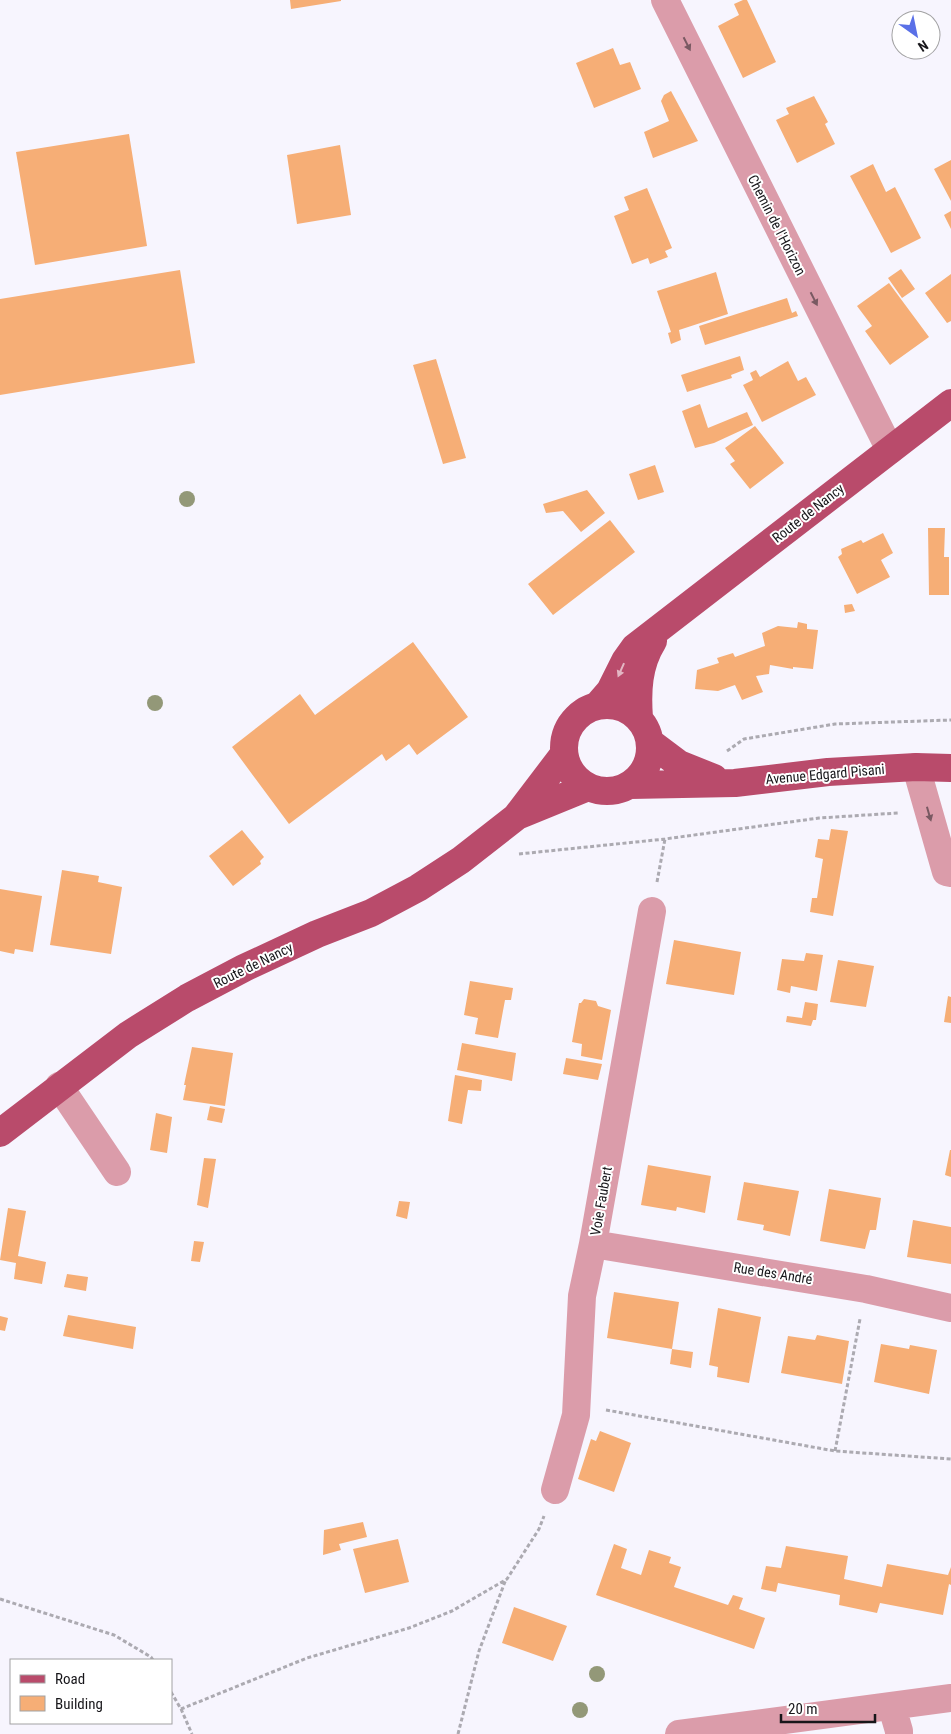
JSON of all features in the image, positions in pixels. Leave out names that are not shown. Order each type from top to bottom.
[{"type":"main road","name":"Route de Nancy","points":[[597,706],[610,691],[625,661],[635,647],[951,403]]},
{"type":"main road","name":"Route de Nancy","points":[[639,718],[637,699],[640,674],[652,643],[665,623]]},
{"type":"main road","points":[[609,704],[631,711],[639,718],[649,734],[651,753],[641,775],[630,785],[617,790],[602,791],[579,782],[572,774],[564,754],[564,741],[568,729],[575,718],[597,706],[609,704]]},
{"type":"main road","name":"Avenue Edgard Pisani","points":[[650,743],[663,754],[696,772],[735,783]]},
{"type":"main road","name":"Route de Nancy","points":[[0,1133],[128,1035],[187,998],[244,968],[317,934],[371,913],[418,888],[461,860],[516,817],[564,754]]},
{"type":"main road","name":"Avenue Edgard Pisani","points":[[630,785],[735,783],[828,772],[916,767],[951,768]]},
{"type":"main road","name":"Route de Nancy","points":[[516,817],[588,787]]},
{"type":"street","name":"Chemin de l'Horizon","points":[[665,0],[890,450]]},
{"type":"street","points":[[916,767],[946,872],[951,873]]},
{"type":"street","name":"Voie Faubert","points":[[555,1490],[576,1415],[582,1296],[593,1244],[652,911]]},
{"type":"street","points":[[59,1086],[118,1172]]},
{"type":"street","name":"Rue des André","points":[[593,1244],[866,1289],[951,1308]]},
{"type":"street","points":[[679,1734],[951,1698]]},
{"type":"street","points":[[892,1707],[900,1731],[899,1734]]},
{"type":"path","points":[[696,772],[744,739],[835,724],[951,720]]},
{"type":"path","points":[[510,855],[665,839],[819,818],[928,811]]},
{"type":"path","points":[[652,911],[665,839]]},
{"type":"path","points":[[834,1451],[866,1289]]},
{"type":"path","points":[[577,1405],[834,1451],[951,1459]]},
{"type":"path","points":[[458,1734],[479,1651],[507,1579],[539,1529],[555,1490]]},
{"type":"path","points":[[181,1709],[307,1658],[418,1625],[452,1611],[507,1579]]},
{"type":"path","points":[[0,1599],[114,1634],[152,1659]]},
{"type":"path","points":[[172,1694],[192,1734]]},
{"type":"building","points":[[290,0],[341,0],[341,1],[291,9]]},
{"type":"building","points":[[747,0],[776,62],[743,78],[718,26],[739,15],[734,4]]},
{"type":"building","points":[[613,48],[620,65],[630,62],[641,89],[594,108],[576,63]]},
{"type":"building","points":[[671,91],[698,141],[653,158],[644,132],[669,121],[661,101],[664,95]]},
{"type":"building","points":[[814,96],[828,122],[825,124],[835,144],[797,163],[776,120],[789,114],[786,108]]},
{"type":"building","points":[[129,134],[147,246],[35,265],[16,152]]},
{"type":"building","points":[[340,145],[351,215],[297,224],[287,155]]},
{"type":"building","points":[[951,160],[951,201],[934,169]]},
{"type":"building","points":[[873,164],[886,192],[895,187],[921,238],[891,253],[850,176]]},
{"type":"building","points":[[647,188],[672,248],[665,251],[668,257],[650,264],[648,258],[632,264],[614,216],[629,210],[624,197]]},
{"type":"building","points":[[951,211],[951,229],[944,215]]},
{"type":"building","points":[[901,269],[915,289],[902,298],[888,278]]},
{"type":"building","points":[[180,270],[195,363],[0,395],[0,299]]},
{"type":"building","points":[[716,272],[728,314],[679,330],[681,340],[671,344],[668,333],[671,332],[657,291]]},
{"type":"building","points":[[951,274],[951,321],[947,323],[925,293]]},
{"type":"building","points":[[889,283],[929,337],[890,365],[865,331],[872,326],[857,306]]},
{"type":"building","points":[[787,298],[792,313],[796,311],[798,316],[705,345],[699,326]]},
{"type":"building","points":[[740,356],[744,370],[731,375],[732,378],[687,392],[681,375]]},
{"type":"building","points":[[436,359],[466,458],[443,464],[413,365]]},
{"type":"building","points":[[788,361],[798,381],[806,377],[816,395],[762,422],[743,385],[753,380],[750,373],[756,370],[760,377]]},
{"type":"building","points":[[700,404],[708,428],[747,412],[753,425],[714,443],[695,448],[682,411]]},
{"type":"building","points":[[755,426],[784,463],[750,489],[730,464],[735,461],[725,448]]},
{"type":"building","points":[[655,465],[664,492],[638,500],[629,474]]},
{"type":"building","points":[[587,490],[605,513],[581,532],[563,511],[546,513],[543,504]]},
{"type":"building","points":[[610,520],[635,552],[553,615],[528,584]]},
{"type":"building","points":[[928,528],[945,528],[944,557],[949,557],[949,595],[929,595]]},
{"type":"building","points":[[883,533],[893,553],[881,560],[890,577],[857,594],[838,557],[842,554],[841,549],[861,540],[863,543]]},
{"type":"building","points":[[852,604],[855,611],[845,613],[844,605]]},
{"type":"building","points":[[798,622],[807,624],[807,629],[818,630],[813,669],[793,667],[793,669],[770,665],[769,674],[756,676],[763,692],[742,700],[735,685],[718,691],[695,689],[697,670],[719,663],[717,658],[733,653],[735,657],[765,646],[762,633],[778,626],[797,628]]},
{"type":"building","points":[[413,642],[468,717],[417,755],[409,744],[386,761],[382,754],[289,824],[232,747],[300,694],[315,715]]},
{"type":"building","points":[[831,829],[848,831],[833,916],[810,912],[812,898],[817,898],[823,859],[815,857],[818,839],[829,840]]},
{"type":"building","points":[[242,830],[264,857],[260,861],[261,864],[233,886],[209,856]]},
{"type":"building","points":[[62,870],[99,876],[98,882],[122,887],[111,954],[50,945]]},
{"type":"building","points":[[0,889],[42,896],[33,952],[15,949],[14,954],[0,951]]},
{"type":"building","points":[[674,940],[741,952],[734,995],[666,984]]},
{"type":"building","points":[[806,953],[823,955],[817,991],[791,986],[790,993],[777,990],[782,959],[804,961]]},
{"type":"building","points":[[838,960],[874,966],[866,1007],[830,1002]]},
{"type":"building","points":[[470,981],[513,988],[511,1000],[505,1000],[498,1038],[475,1034],[478,1018],[464,1015]]},
{"type":"building","points":[[948,996],[951,997],[951,1023],[944,1022]]},
{"type":"building","points":[[584,999],[596,1001],[598,1006],[611,1010],[602,1060],[581,1056],[582,1044],[572,1042],[579,1003]]},
{"type":"building","points":[[805,1002],[818,1004],[816,1020],[813,1020],[811,1026],[786,1022],[787,1016],[802,1018]]},
{"type":"building","points":[[462,1043],[516,1053],[512,1081],[457,1070]]},
{"type":"building","points":[[192,1047],[233,1053],[225,1106],[183,1100],[186,1085],[184,1085]]},
{"type":"building","points":[[566,1058],[602,1064],[598,1080],[563,1074]]},
{"type":"building","points":[[455,1075],[482,1080],[481,1091],[468,1090],[462,1124],[448,1121]]},
{"type":"building","points":[[210,1106],[225,1109],[222,1123],[207,1120]]},
{"type":"building","points":[[156,1113],[172,1117],[167,1153],[150,1150]]},
{"type":"building","points":[[951,1150],[951,1177],[945,1175]]},
{"type":"building","points":[[204,1158],[216,1159],[208,1208],[197,1205]]},
{"type":"building","points":[[648,1165],[711,1176],[705,1213],[677,1207],[676,1211],[641,1205]]},
{"type":"building","points":[[744,1182],[799,1191],[790,1236],[763,1230],[764,1225],[737,1220]]},
{"type":"building","points":[[829,1189],[881,1198],[876,1230],[870,1230],[865,1249],[820,1241]]},
{"type":"building","points":[[399,1201],[410,1202],[407,1219],[396,1216]]},
{"type":"building","points":[[8,1208],[26,1211],[18,1256],[46,1262],[42,1284],[14,1279],[16,1263],[0,1260]]},
{"type":"building","points":[[913,1220],[951,1227],[951,1264],[907,1257]]},
{"type":"building","points":[[194,1241],[204,1242],[200,1262],[191,1261]]},
{"type":"building","points":[[67,1274],[88,1277],[86,1291],[64,1287]]},
{"type":"building","points":[[614,1292],[679,1302],[672,1349],[607,1338]]},
{"type":"building","points":[[718,1308],[761,1317],[749,1383],[717,1377],[718,1367],[709,1365]]},
{"type":"building","points":[[68,1315],[136,1327],[133,1349],[63,1336]]},
{"type":"building","points":[[0,1316],[8,1318],[5,1331],[0,1330]]},
{"type":"building","points":[[817,1335],[849,1341],[842,1384],[781,1373],[788,1336],[815,1340]]},
{"type":"building","points":[[881,1344],[909,1349],[910,1345],[937,1350],[929,1394],[874,1382]]},
{"type":"building","points":[[672,1349],[693,1352],[691,1368],[670,1364]]},
{"type":"building","points":[[600,1431],[631,1443],[614,1492],[578,1479],[591,1439],[596,1441]]},
{"type":"building","points":[[363,1522],[367,1537],[339,1544],[341,1550],[323,1555],[324,1530]]},
{"type":"building","points":[[398,1539],[409,1582],[365,1593],[353,1549]]},
{"type":"building","points":[[614,1544],[627,1549],[621,1568],[641,1575],[649,1550],[671,1557],[669,1563],[681,1567],[674,1587],[728,1605],[733,1595],[743,1598],[739,1609],[765,1618],[754,1649],[596,1595]]},
{"type":"building","points":[[786,1546],[848,1556],[844,1579],[882,1587],[887,1564],[948,1575],[951,1567],[951,1585],[949,1584],[943,1615],[880,1603],[877,1613],[839,1605],[840,1595],[778,1583],[776,1592],[761,1589],[766,1566],[781,1568]]},
{"type":"building","points":[[514,1607],[567,1626],[553,1661],[502,1643]]}]
